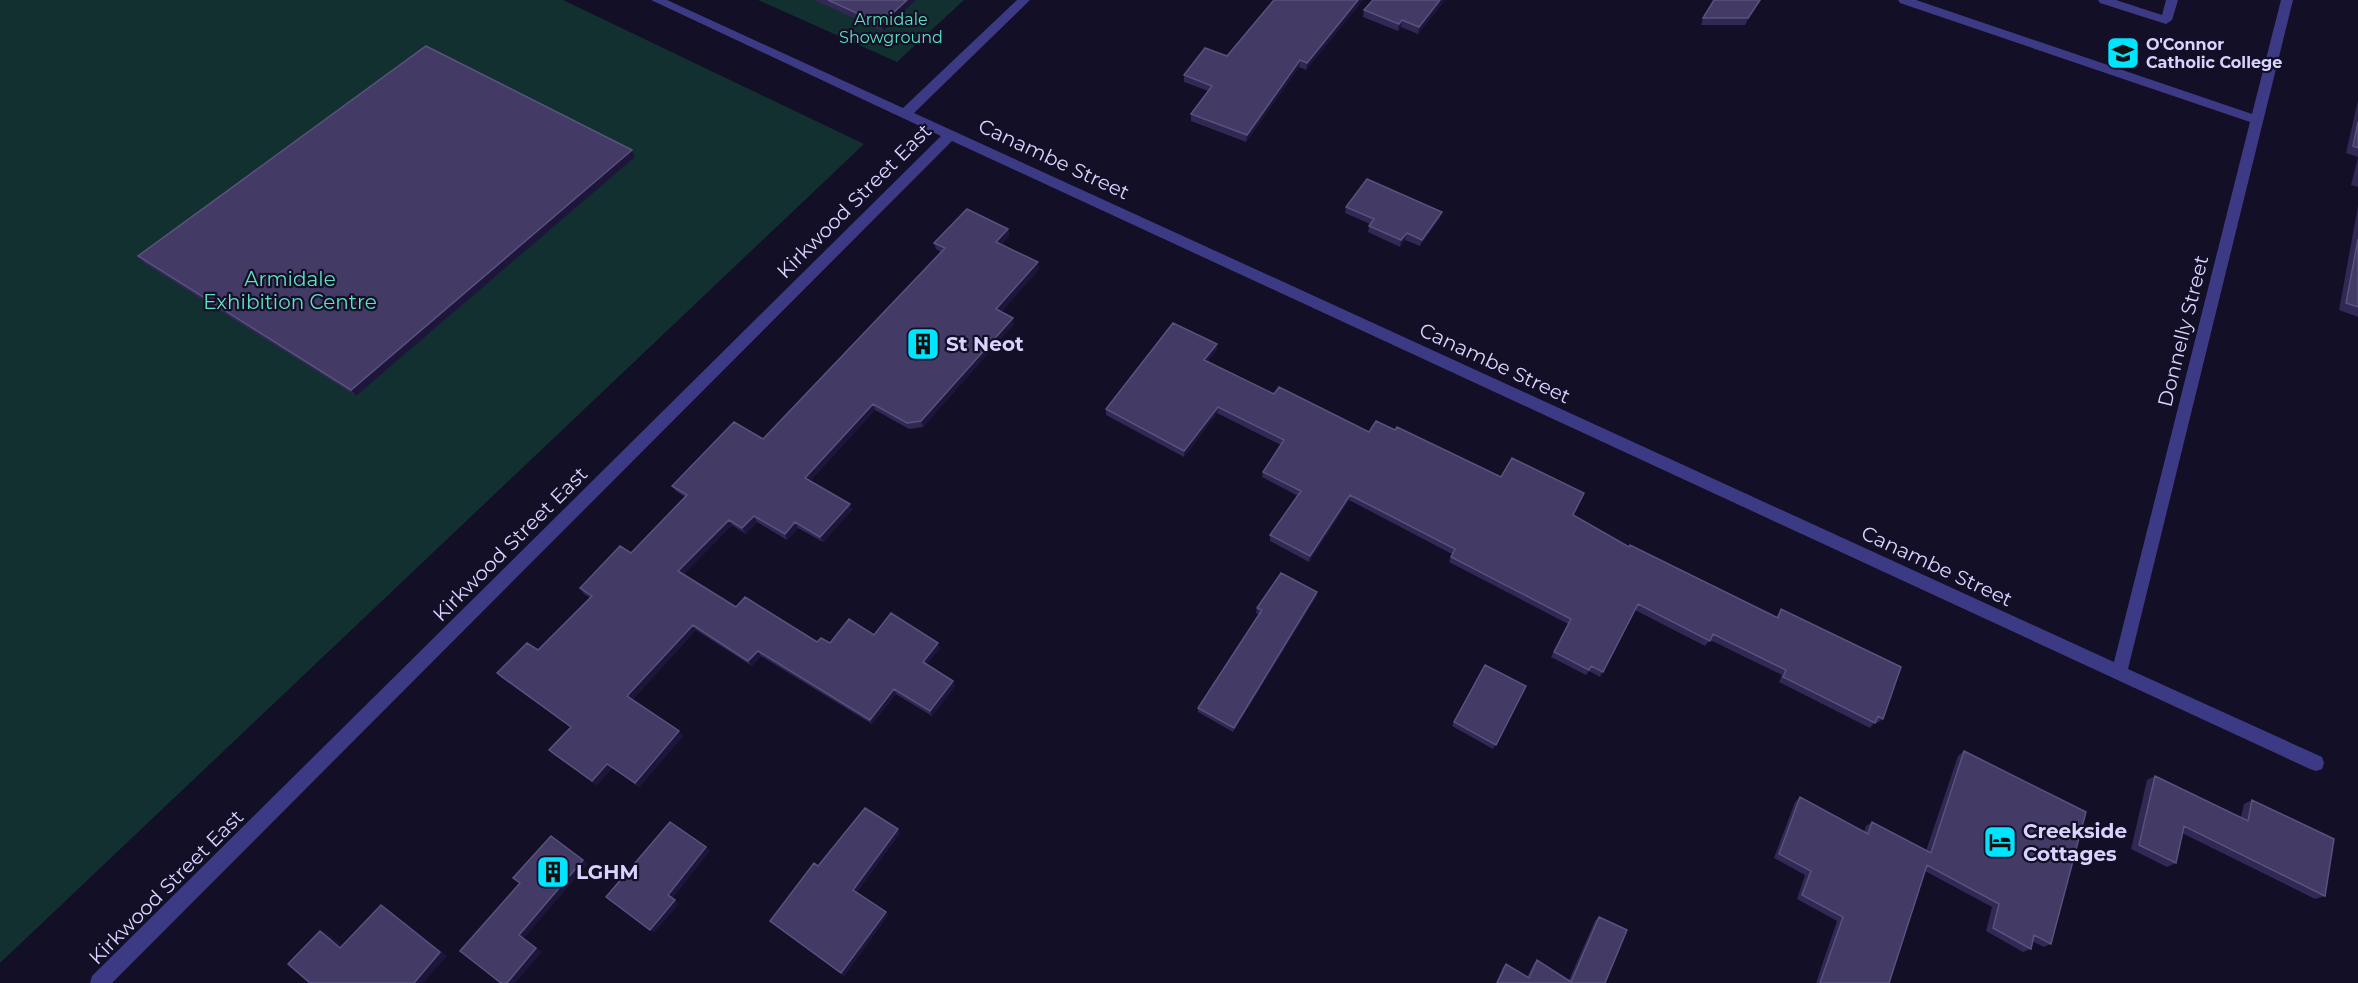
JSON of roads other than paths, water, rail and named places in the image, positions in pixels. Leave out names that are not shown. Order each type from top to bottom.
[{"type":"street","name":"Canambe Street","points":[[657,0],[2316,763]]},
{"type":"street","points":[[905,114],[1024,0]]},
{"type":"street","points":[[1904,0],[2258,120]]},
{"type":"street","points":[[2104,0],[2166,20],[2172,0]]},
{"type":"street","name":"Donnelly Street","points":[[2119,673],[2287,0]]},
{"type":"street","name":"Kirkwood Street East","points":[[99,983],[950,135]]},
{"type":"place","name":"O'Connor Catholic College","points":[[2123,53]]},
{"type":"place","name":"St Neot","points":[[923,344]]},
{"type":"place","name":"Creekside Cottages","points":[[2000,842]]},
{"type":"place","name":"LGHM","points":[[553,872]]},
{"type":"park label","name":"Armidale Showground","points":[[891,28]]},
{"type":"park label","name":"Armidale Exhibition Centre","points":[[290,290]]}]
